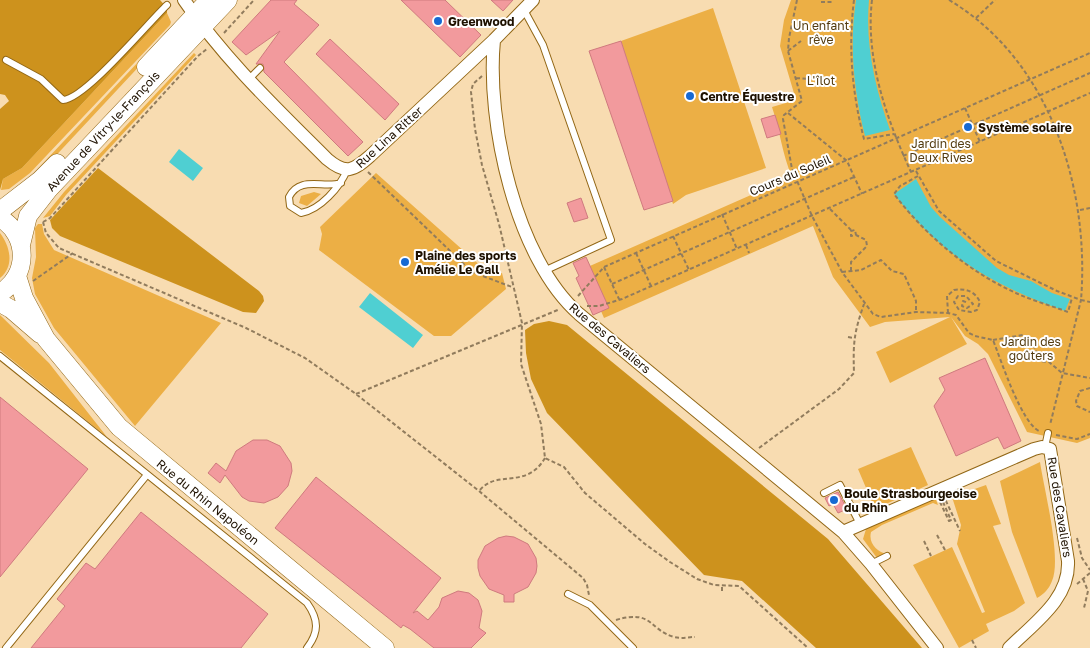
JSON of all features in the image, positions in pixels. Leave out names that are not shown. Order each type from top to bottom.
[{"type":"main road","name":"Avenue de Vitry-le-François","points":[[23,280],[21,245],[28,216],[40,199],[156,74],[199,21],[209,0]]},
{"type":"main road","name":"Avenue de Vitry-le-François","points":[[0,211],[40,180],[199,21],[228,0]]},
{"type":"main road","points":[[0,218],[15,232],[21,245]]},
{"type":"main road","points":[[0,293],[23,280]]},
{"type":"main road","name":"Rue du Rhin Napoléon","points":[[23,280],[24,298],[46,339],[94,399],[132,438],[386,648]]},
{"type":"main road","name":"Rue du Rhin Napoléon","points":[[0,303],[11,309],[46,339]]},
{"type":"street","name":"Rue Lina Ritter","points":[[184,0],[216,42],[249,79],[327,160],[336,167],[347,170],[360,165],[494,40],[533,0]]},
{"type":"street","name":"Rue des Cavaliers","points":[[494,40],[492,57],[498,131],[504,162],[526,233],[544,271],[569,305],[843,532],[871,564],[937,648]]},
{"type":"street","name":"Rue des Cavaliers","points":[[843,532],[942,487],[1034,449],[1045,447],[1051,452],[1068,561],[1068,589],[1009,648]]},
{"type":"lane","points":[[6,60],[41,80],[63,100],[72,98],[92,82],[166,5]]},
{"type":"lane","points":[[524,10],[543,45],[611,240],[544,271]]},
{"type":"lane","points":[[249,79],[260,68]]},
{"type":"lane","points":[[341,183],[312,184],[297,187],[289,197],[290,206],[301,213],[311,210],[341,183],[347,170]]},
{"type":"lane","points":[[0,356],[146,476],[307,603],[313,612],[317,630],[315,638],[307,648]]},
{"type":"lane","points":[[1045,447],[1048,433]]},
{"type":"lane","points":[[6,648],[146,476]]},
{"type":"lane","points":[[824,493],[840,485],[860,524]]},
{"type":"lane","points":[[871,564],[887,556]]},
{"type":"lane","points":[[568,594],[590,605],[633,648]]},
{"type":"path","points":[[254,0],[216,42],[198,56],[50,218],[43,222],[46,233],[59,248],[255,332],[304,358],[356,394],[479,491],[583,578],[588,585],[590,605]]},
{"type":"path","points":[[797,0],[788,51],[802,102],[788,112],[783,119],[789,157],[812,216],[842,272],[864,304],[873,314],[881,317],[916,312],[956,315],[975,336],[993,340],[1023,335],[1031,339],[1040,361],[1049,362],[1062,373],[1090,378]]},
{"type":"path","points":[[854,0],[852,76],[864,138],[894,134]]},
{"type":"path","points":[[872,0],[873,49],[884,105],[896,139],[911,172]]},
{"type":"path","points":[[949,0],[976,18],[1009,52],[1041,94],[1066,152],[1080,210],[1084,248],[1080,300],[1048,433]]},
{"type":"path","points":[[976,18],[995,0]]},
{"type":"path","points":[[821,2],[834,2]]},
{"type":"path","points":[[788,51],[801,41]]},
{"type":"path","name":"Cours du Soleil","points":[[569,305],[604,267],[1090,53]]},
{"type":"path","points":[[904,156],[1090,73]]},
{"type":"path","points":[[479,491],[488,482],[514,479],[528,475],[540,467],[545,458],[541,424],[522,364],[522,323],[499,224],[482,166],[475,129],[471,92],[476,80],[486,75]]},
{"type":"path","points":[[796,78],[809,79]]},
{"type":"path","points":[[599,306],[619,300],[746,246],[1090,94]]},
{"type":"path","points":[[965,108],[980,142]]},
{"type":"path","points":[[788,112],[847,161],[862,194]]},
{"type":"path","points":[[915,170],[939,212],[996,261],[1072,297],[1090,302]]},
{"type":"path","points":[[368,172],[472,272],[514,288]]},
{"type":"path","points":[[918,176],[900,186],[894,194],[911,216],[942,246],[982,274],[1018,294],[1068,312],[1072,297]]},
{"type":"path","points":[[612,284],[854,177]]},
{"type":"path","points":[[830,208],[851,230],[855,230],[856,235]]},
{"type":"path","points":[[1080,210],[1090,208]]},
{"type":"path","points":[[722,214],[738,249]]},
{"type":"path","points":[[851,230],[852,236],[856,235],[866,240],[867,246],[851,262],[851,271]]},
{"type":"path","points":[[673,236],[689,270]]},
{"type":"path","points":[[746,246],[749,253]]},
{"type":"path","points":[[636,253],[651,286]]},
{"type":"path","points":[[23,280],[73,254]]},
{"type":"path","points":[[842,272],[861,270],[881,260],[892,271],[904,274],[916,301],[916,312]]},
{"type":"path","points":[[604,267],[619,300]]},
{"type":"path","points":[[948,313],[948,296],[954,290],[969,291],[978,297],[980,302],[977,310],[971,312],[959,310],[954,302],[958,296],[962,296],[969,298],[973,304],[967,308],[962,306],[963,301],[968,303]]},
{"type":"path","points":[[755,450],[840,389],[854,373],[852,357],[854,338],[864,304]]},
{"type":"path","points":[[356,394],[522,323],[569,305]]},
{"type":"path","points":[[848,337],[854,338]]},
{"type":"path","points":[[993,340],[1029,422],[1038,430],[1077,439],[1090,434]]},
{"type":"path","points":[[1090,388],[1080,391],[1076,400],[1077,406],[1090,412]]},
{"type":"path","points":[[545,458],[558,462],[564,467],[585,493],[645,544],[697,579],[722,587],[738,586],[745,590],[808,648]]},
{"type":"path","points":[[942,487],[949,521],[951,520],[943,502],[946,501],[960,532]]},
{"type":"path","points":[[1068,589],[1090,572],[1082,558],[1075,533]]},
{"type":"path","points":[[937,535],[945,550]]},
{"type":"path","points":[[924,541],[931,556]]},
{"type":"path","points":[[1082,579],[1088,591],[1084,608]]},
{"type":"path","points":[[722,587],[722,593]]},
{"type":"path","points":[[607,622],[639,617],[646,619],[674,637],[695,637]]},
{"type":"path","points":[[972,640],[976,648]]},
{"type":"green space","name":"Jardin des Deux Rives","points":[[791,0],[1090,0],[1090,438],[1077,443],[1027,432],[988,354],[978,344],[965,336],[951,317],[967,344],[890,383],[876,352],[950,317],[885,322],[870,327],[833,277],[813,226],[604,318],[583,269],[792,177],[772,107],[796,100],[780,46],[784,20]]},
{"type":"green space","name":"Centre Équestre","points":[[713,8],[766,168],[686,195],[673,204],[621,41]]},
{"type":"green space","points":[[167,13],[171,22],[170,25],[30,173],[9,189],[1,190],[3,179],[22,168]]},
{"type":"green space","points":[[170,28],[173,30],[49,163],[32,175]]},
{"type":"green space","points":[[194,53],[196,55],[66,195],[50,216],[43,218],[64,192]]},
{"type":"green space","name":"Plaine des sports Amélie Le Gall","points":[[376,173],[491,275],[502,273],[506,289],[451,336],[434,336],[319,250],[322,234],[320,227]]},
{"type":"green space","points":[[314,192],[321,194],[307,206],[299,203],[301,196]]},
{"type":"green space","points":[[38,224],[42,224],[44,234],[54,250],[221,323],[135,426],[54,328],[35,294],[32,278],[36,257],[35,228]]},
{"type":"green space","points":[[0,233],[8,250],[9,262],[8,268],[0,278]]},
{"type":"green space","points":[[0,315],[49,363],[107,437],[0,350]]},
{"type":"green space","points":[[911,447],[928,485],[875,509],[858,469]]},
{"type":"green space","points":[[1040,462],[1054,540],[1055,570],[1051,584],[1037,598],[1012,532],[1000,481]]},
{"type":"green space","points":[[986,485],[1001,524],[993,526],[1025,603],[1014,611],[986,624],[989,631],[959,648],[913,565],[952,547],[982,613],[985,612],[957,544],[961,525],[952,497]]},
{"type":"green space","points":[[935,497],[938,505],[933,503],[882,525],[871,532],[870,536],[874,547],[886,554],[877,558],[863,539],[866,529]]},
{"type":"shaded area","points":[[0,0],[160,0],[167,8],[167,13],[22,168],[3,179],[0,190],[0,109],[9,101],[5,95],[0,94]]},
{"type":"shaded area","points":[[98,168],[259,291],[264,301],[256,313],[243,312],[60,236],[52,228],[50,220]]},
{"type":"shaded area","points":[[549,321],[567,325],[828,539],[922,648],[816,648],[742,581],[704,575],[547,413],[531,379],[526,353],[525,330],[534,324]]},
{"type":"water","points":[[856,0],[869,0],[868,33],[872,66],[890,130],[865,136],[855,86],[853,34]]},
{"type":"water","points":[[179,149],[203,168],[193,181],[169,162]]},
{"type":"water","points":[[916,179],[931,207],[940,217],[997,268],[1009,275],[1031,281],[1052,293],[1070,299],[1065,311],[991,279],[970,266],[931,235],[894,194]]},
{"type":"water","points":[[370,293],[423,335],[413,348],[359,307]]},
{"type":"building","points":[[271,0],[297,0],[294,4],[319,25],[284,62],[363,142],[348,156],[264,72],[263,64],[256,64],[280,31],[246,55],[232,42]]},
{"type":"building","name":"Greenwood","points":[[401,0],[445,0],[481,35],[460,57]]},
{"type":"building","points":[[491,0],[513,0],[503,11]]},
{"type":"building","points":[[330,39],[399,104],[385,120],[316,54]]},
{"type":"building","points":[[621,41],[673,201],[644,210],[589,51]]},
{"type":"building","points":[[775,115],[781,134],[767,138],[761,119]]},
{"type":"building","points":[[581,198],[588,218],[574,222],[567,203]]},
{"type":"building","points":[[586,257],[609,308],[593,315],[576,278],[579,276],[573,263]]},
{"type":"building","points":[[985,358],[1021,441],[1004,449],[998,437],[956,456],[934,406],[945,390],[939,378]]},
{"type":"building","points":[[0,397],[88,469],[0,577]]},
{"type":"building","points":[[253,440],[267,440],[280,446],[291,463],[292,471],[288,486],[278,497],[264,503],[249,501],[242,497],[225,475],[220,483],[208,473],[216,463],[226,471],[236,451]]},
{"type":"building","points":[[316,477],[441,578],[413,613],[417,611],[428,620],[439,607],[442,598],[458,591],[469,593],[478,600],[482,611],[479,628],[486,633],[471,648],[434,648],[410,629],[403,625],[401,628],[275,528]]},
{"type":"building","name":"Boule Strasbourgeoise du Rhin","points":[[838,492],[847,509],[838,513],[833,504],[829,506],[825,498]]},
{"type":"building","points":[[141,512],[268,614],[241,648],[31,648],[65,606],[57,599],[86,563],[95,569]]},
{"type":"building","points":[[514,537],[528,544],[536,558],[537,566],[536,573],[528,587],[514,594],[514,602],[504,602],[504,595],[489,589],[480,576],[478,568],[478,560],[485,546],[498,538]]},
{"type":"place","name":"Greenwood","points":[[438,21]]},
{"type":"place","name":"Centre Équestre","points":[[690,96]]},
{"type":"place","name":"Système solaire","points":[[968,127]]},
{"type":"place","name":"Plaine des sports Amélie Le Gall","points":[[405,262]]},
{"type":"place","name":"Boule Strasbourgeoise du Rhin","points":[[834,500]]},
{"type":"park label","name":"Un enfant rêve","points":[[821,32]]},
{"type":"park label","name":"L'îlot","points":[[821,80]]},
{"type":"park label","name":"Jardin des goûters","points":[[1031,348]]}]
